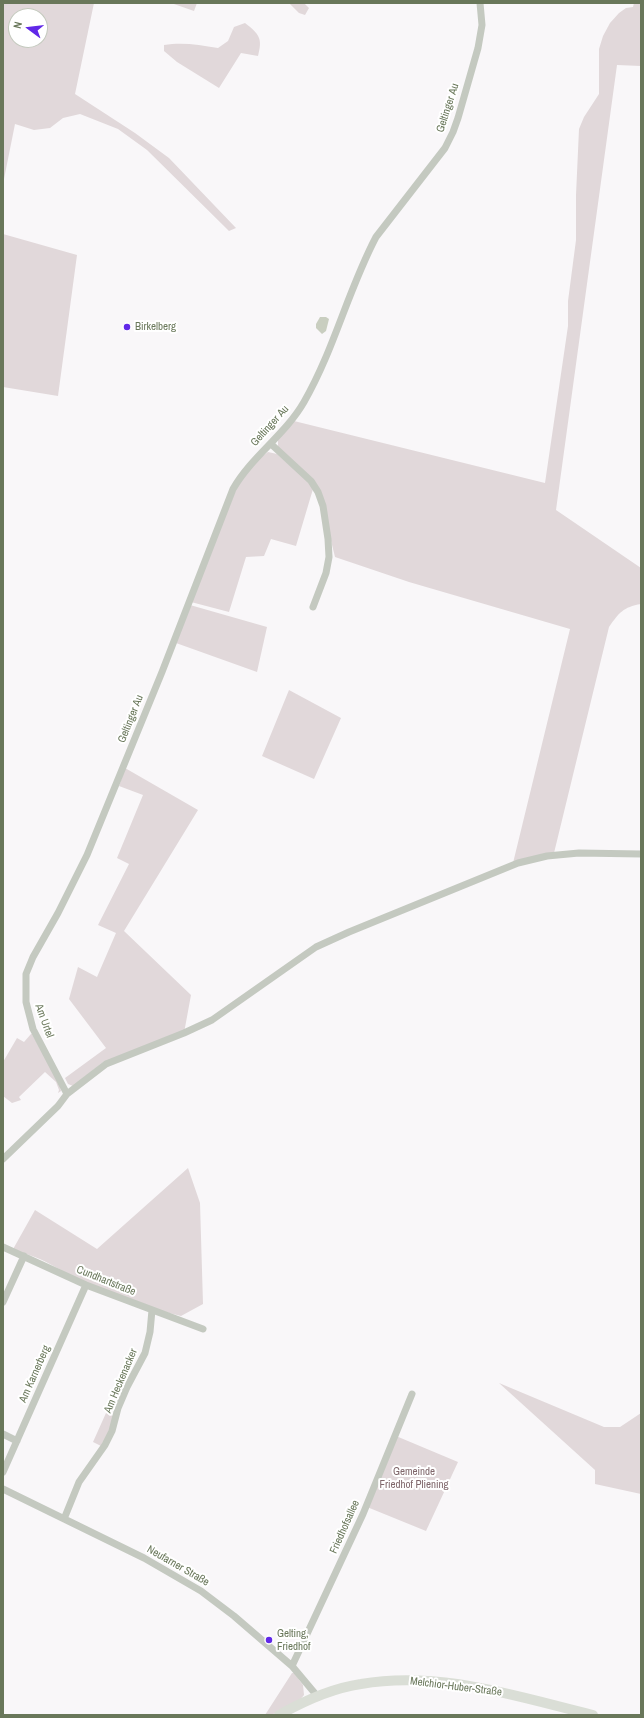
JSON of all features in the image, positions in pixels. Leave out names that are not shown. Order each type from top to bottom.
[{"type":"street","name":"Geltinger Au","points":[[80,871],[162,672],[228,501],[247,467],[291,421],[308,395],[376,237],[445,148],[453,132],[478,48],[482,25],[480,3]]},
{"type":"street","points":[[270,444],[311,481],[318,492],[323,506],[328,539],[328,557],[326,573],[313,607]]},
{"type":"street","points":[[3,1159],[58,1106],[67,1094],[106,1064],[184,1033],[212,1020],[316,947],[518,863],[547,856],[579,853],[641,854]]},
{"type":"street","name":"Am Urtel","points":[[67,1094],[33,1029],[26,1002],[25,983],[32,957],[58,913],[80,871]]},
{"type":"street","name":"Cundhartstraße","points":[[3,1247],[86,1285],[203,1329]]},
{"type":"street","points":[[3,1302],[24,1256]]},
{"type":"street","name":"Am Karnerberg","points":[[3,1472],[86,1285]]},
{"type":"street","name":"Am Heckenacker","points":[[64,1518],[79,1482],[105,1445],[112,1431],[118,1408],[145,1353],[150,1332],[152,1310]]},
{"type":"street","name":"Friedhofsallee","points":[[292,1666],[363,1514],[412,1394]]},
{"type":"street","points":[[3,1434],[17,1441]]},
{"type":"street","name":"Neufarner Straße","points":[[3,1489],[144,1558],[201,1591],[234,1616],[292,1666],[318,1697]]},
{"type":"street","name":"Melchior-Huber-Straße","points":[[279,1715],[318,1697],[360,1684],[381,1681],[418,1681],[482,1688],[592,1715]]},
{"type":"green space","points":[[3,3],[94,3],[75,94],[135,133],[169,158],[236,228],[229,231],[147,150],[118,129],[80,114],[63,118],[50,128],[34,130],[15,124],[3,184]]},
{"type":"green space","points":[[171,3],[197,3],[194,11]]},
{"type":"green space","points":[[289,3],[304,3],[309,8],[305,15],[299,13]]},
{"type":"green space","points":[[634,3],[641,3],[641,66],[617,65],[556,510],[641,568],[641,604],[622,611],[609,627],[554,853],[513,863],[570,629],[409,582],[335,557],[318,488],[278,447],[278,440],[294,421],[545,483],[568,326],[568,301],[576,240],[576,195],[579,129],[584,117],[599,94],[599,49],[603,36],[610,23],[619,13],[626,8],[633,7]]},
{"type":"green space","points":[[245,23],[254,30],[259,37],[260,45],[258,56],[241,53],[219,88],[177,62],[164,51],[164,45],[171,44],[191,44],[218,48],[228,41],[234,27]]},
{"type":"green space","points":[[3,234],[77,255],[58,396],[3,387]]},
{"type":"green space","points":[[268,452],[277,454],[310,483],[313,489],[296,546],[271,539],[264,556],[246,557],[229,612],[191,602],[239,482],[260,458]]},
{"type":"green space","points":[[190,605],[267,627],[257,672],[176,643]]},
{"type":"green space","points":[[289,690],[341,718],[314,779],[262,756]]},
{"type":"green space","points":[[125,768],[198,810],[124,931],[191,995],[184,1033],[103,1062],[73,1086],[68,1084],[65,1078],[106,1048],[69,999],[78,967],[97,977],[116,933],[98,925],[129,864],[117,858],[143,795],[119,786]]},
{"type":"green space","points":[[31,1034],[59,1083],[61,1091],[58,1093],[59,1090],[56,1082],[45,1072],[19,1097],[21,1100],[12,1103],[3,1096],[3,1062],[17,1038],[24,1042]]},
{"type":"green space","points":[[188,1168],[200,1203],[203,1304],[181,1316],[145,1306],[111,1294],[78,1280],[32,1256],[12,1251],[35,1210],[97,1249]]},
{"type":"green space","points":[[499,1383],[604,1427],[620,1427],[641,1413],[641,1494],[595,1484],[595,1470]]},
{"type":"green space","points":[[106,1413],[113,1416],[110,1430],[101,1446],[93,1442]]},
{"type":"green space","name":"Gemeinde Friedhof Pliening","points":[[396,1436],[458,1462],[426,1531],[367,1507]]},
{"type":"green space","points":[[292,1673],[294,1673],[303,1685],[304,1695],[287,1709],[270,1715],[265,1715]]},
{"type":"shaded area","points":[[320,317],[326,317],[329,319],[326,331],[322,334],[316,328],[316,324]]},
{"type":"place","name":"Birkelberg","points":[[127,327]]},
{"type":"place","name":"Gelting, Friedhof","points":[[269,1640]]}]
